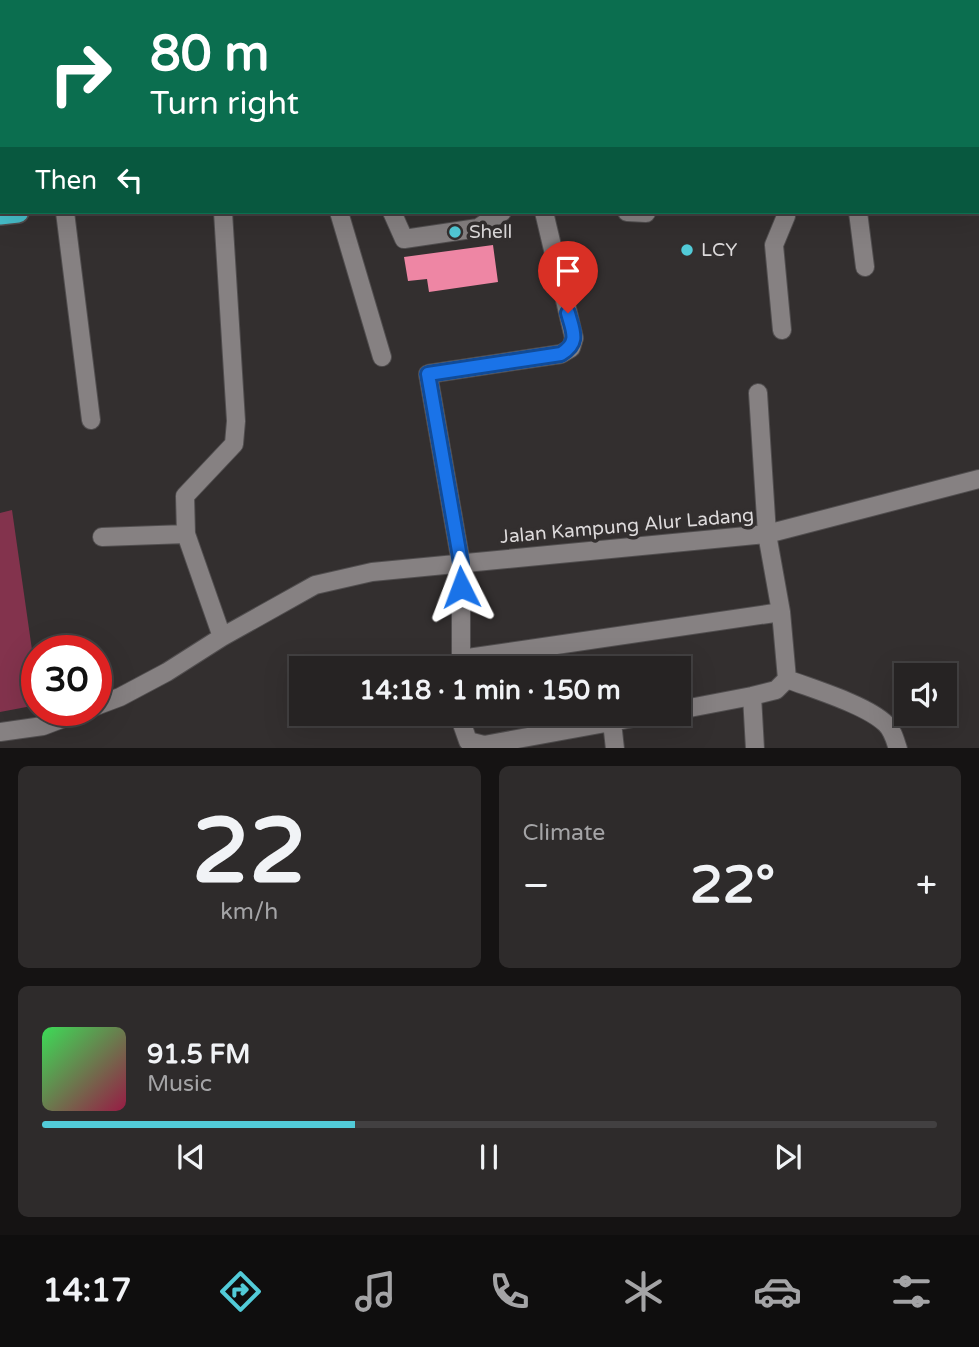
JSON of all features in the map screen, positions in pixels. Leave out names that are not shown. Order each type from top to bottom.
[{"type":"street","points":[[65,214],[91,420]]},
{"type":"street","points":[[222,637],[186,534],[185,496],[234,444],[236,421],[223,214]]},
{"type":"street","points":[[340,214],[382,357]]},
{"type":"street","points":[[393,214],[404,239],[478,228],[499,214]]},
{"type":"street","points":[[461,656],[461,563],[428,374],[561,354],[571,348],[574,338],[544,214]]},
{"type":"street","points":[[782,330],[774,245],[786,214]]},
{"type":"street","points":[[858,214],[865,267]]},
{"type":"street","points":[[758,393],[768,534],[781,612],[787,679]]},
{"type":"street","name":"Jalan Kampung Alur Ladang","points":[[112,700],[167,672],[222,637],[314,585],[372,572],[768,534],[979,479]]},
{"type":"street","points":[[102,537],[186,534]]},
{"type":"street","points":[[510,656],[781,612]]},
{"type":"street","points":[[691,708],[776,690],[787,679]]},
{"type":"street","points":[[787,679],[869,712],[886,723],[898,748]]},
{"type":"street","points":[[752,696],[755,748]]},
{"type":"street","points":[[0,732],[43,726]]},
{"type":"street","points":[[462,726],[466,745],[484,745],[590,726]]},
{"type":"street","points":[[612,726],[615,748]]},
{"type":"shaded area","points":[[12,510],[30,635],[21,635],[21,708],[0,712],[0,513]]},
{"type":"building","points":[[493,245],[498,282],[429,292],[427,279],[408,281],[404,257]]},
{"type":"place","name":"Shell","points":[[455,232]]},
{"type":"place","name":"LCY","points":[[687,250]]},
{"type":"route","points":[[461,587],[461,563],[428,374],[561,354],[571,348],[574,338],[568,313]]}]
